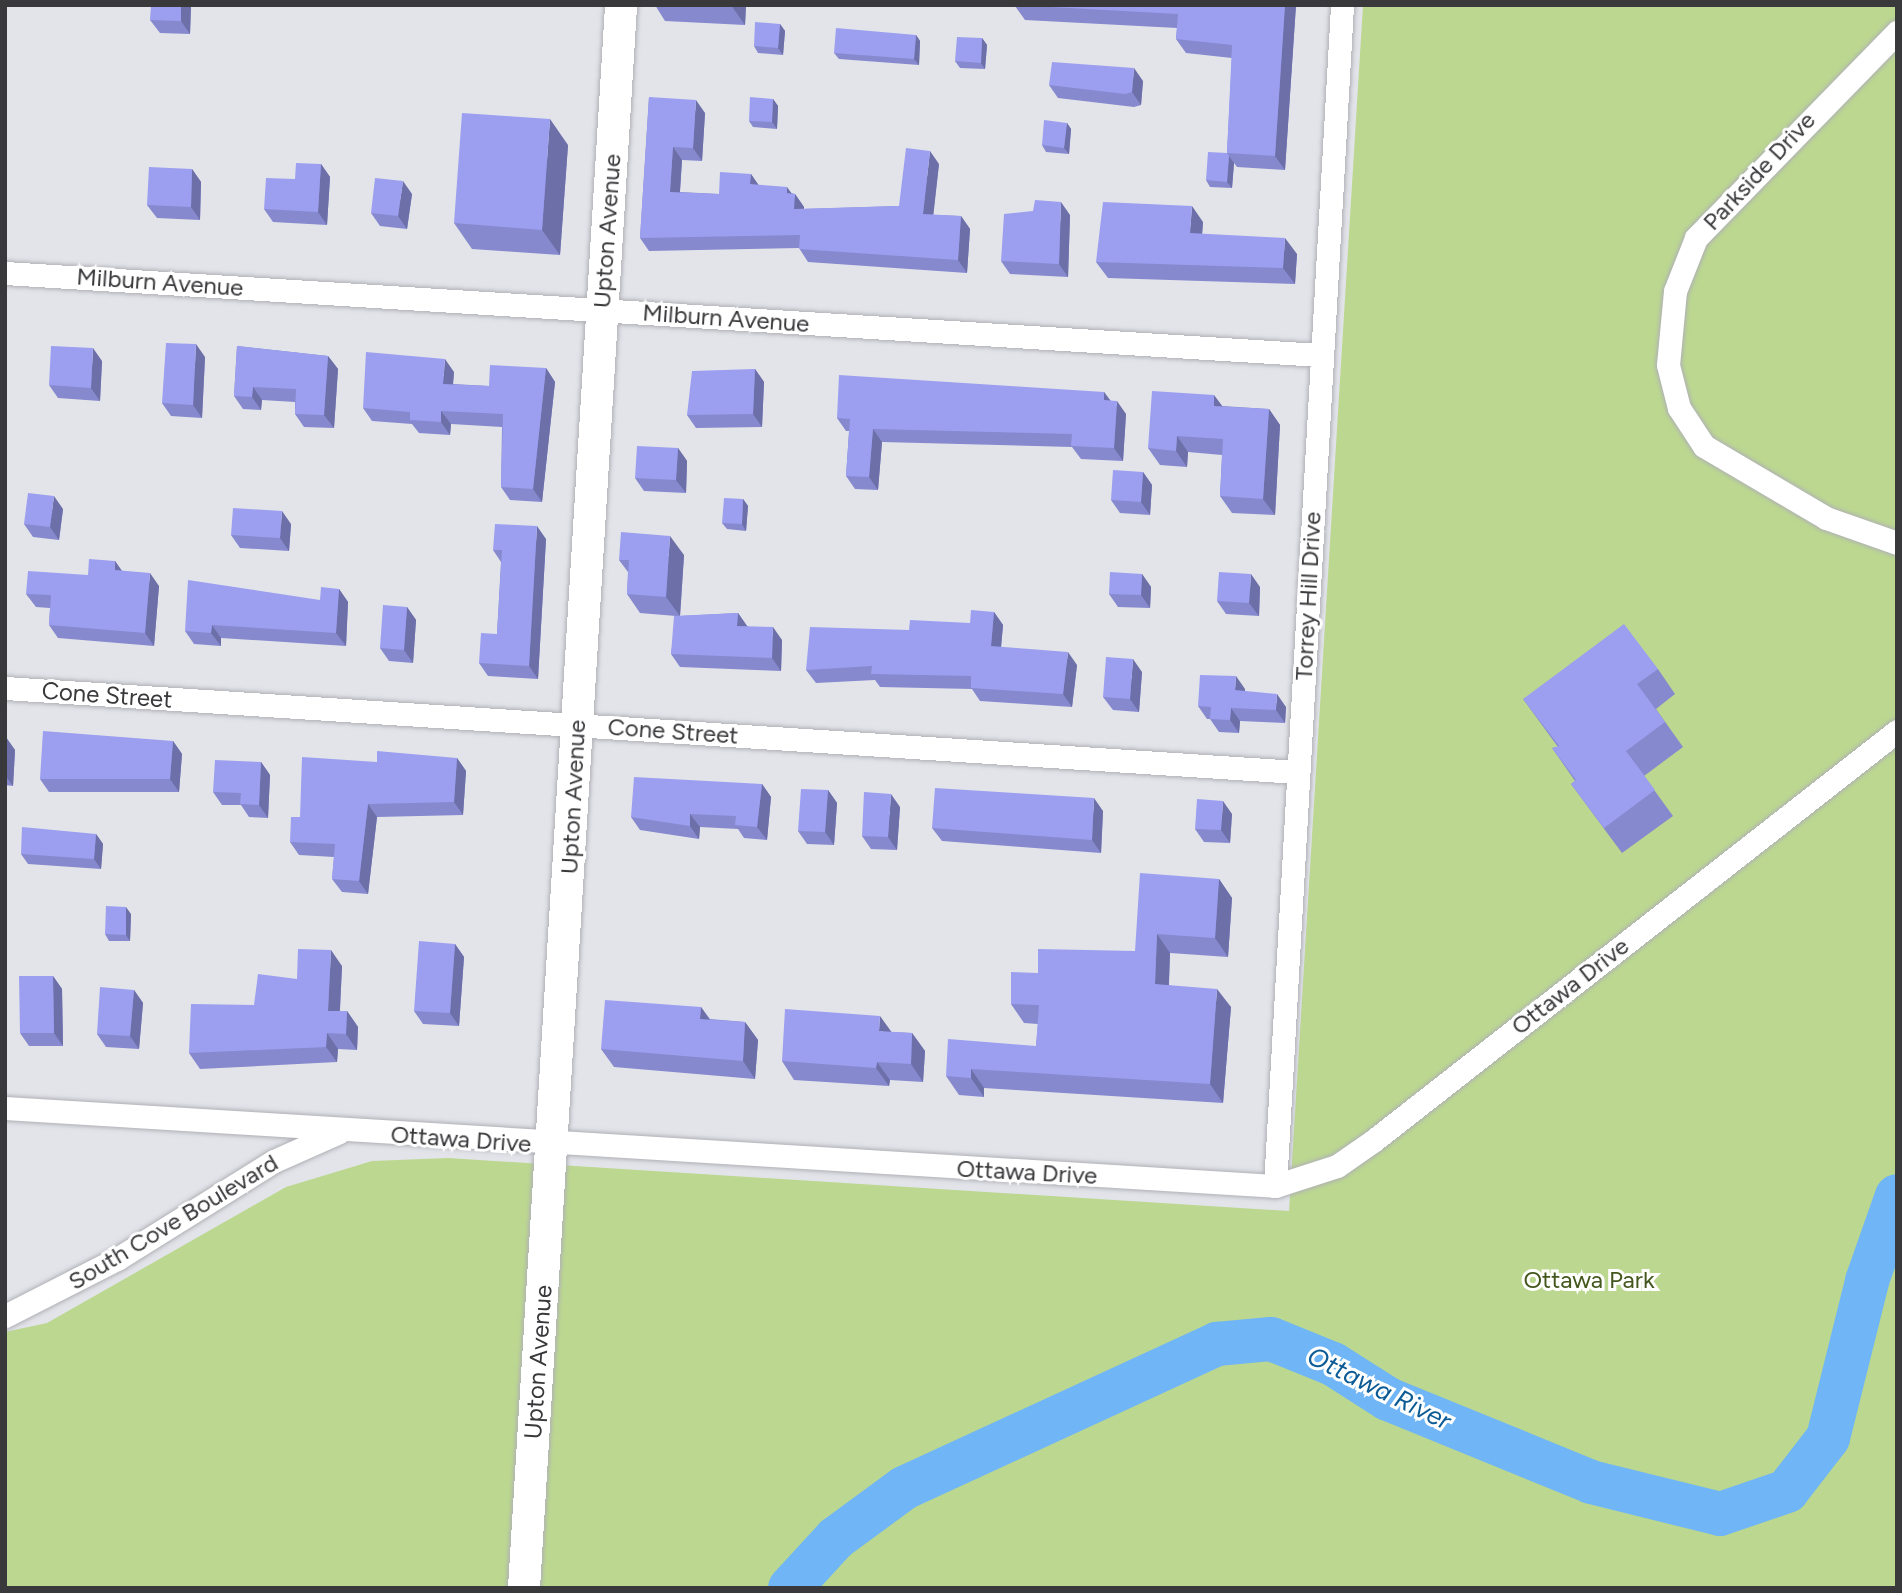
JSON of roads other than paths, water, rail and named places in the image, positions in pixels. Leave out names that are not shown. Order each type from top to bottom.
[{"type":"street","name":"Upton Avenue","points":[[524,1588],[621,5]]},
{"type":"street","name":"Torrey Hill Drive","points":[[1275,1186],[1342,5]]},
{"type":"street","name":"Parkside Drive","points":[[1897,32],[1696,238],[1675,291],[1668,365],[1679,408],[1704,446],[1826,518],[1897,543]]},
{"type":"street","name":"Milburn Avenue","points":[[5,273],[1321,355]]},
{"type":"street","name":"Cone Street","points":[[5,688],[1298,772]]},
{"type":"street","name":"Ottawa Drive","points":[[5,1108],[553,1146],[1275,1186],[1337,1166],[1373,1141],[1897,730]]},
{"type":"street","name":"South Cove Boulevard","points":[[5,1316],[117,1259],[274,1161],[342,1131]]},
{"type":"waterway","name":"Ottawa River","points":[[790,1588],[836,1538],[904,1488],[1217,1344],[1271,1339],[1333,1364],[1388,1399],[1591,1482],[1720,1514],[1787,1491],[1828,1438],[1867,1281],[1897,1196]]},
{"type":"park label","name":"Ottawa Park","points":[[1589,1280]]}]
